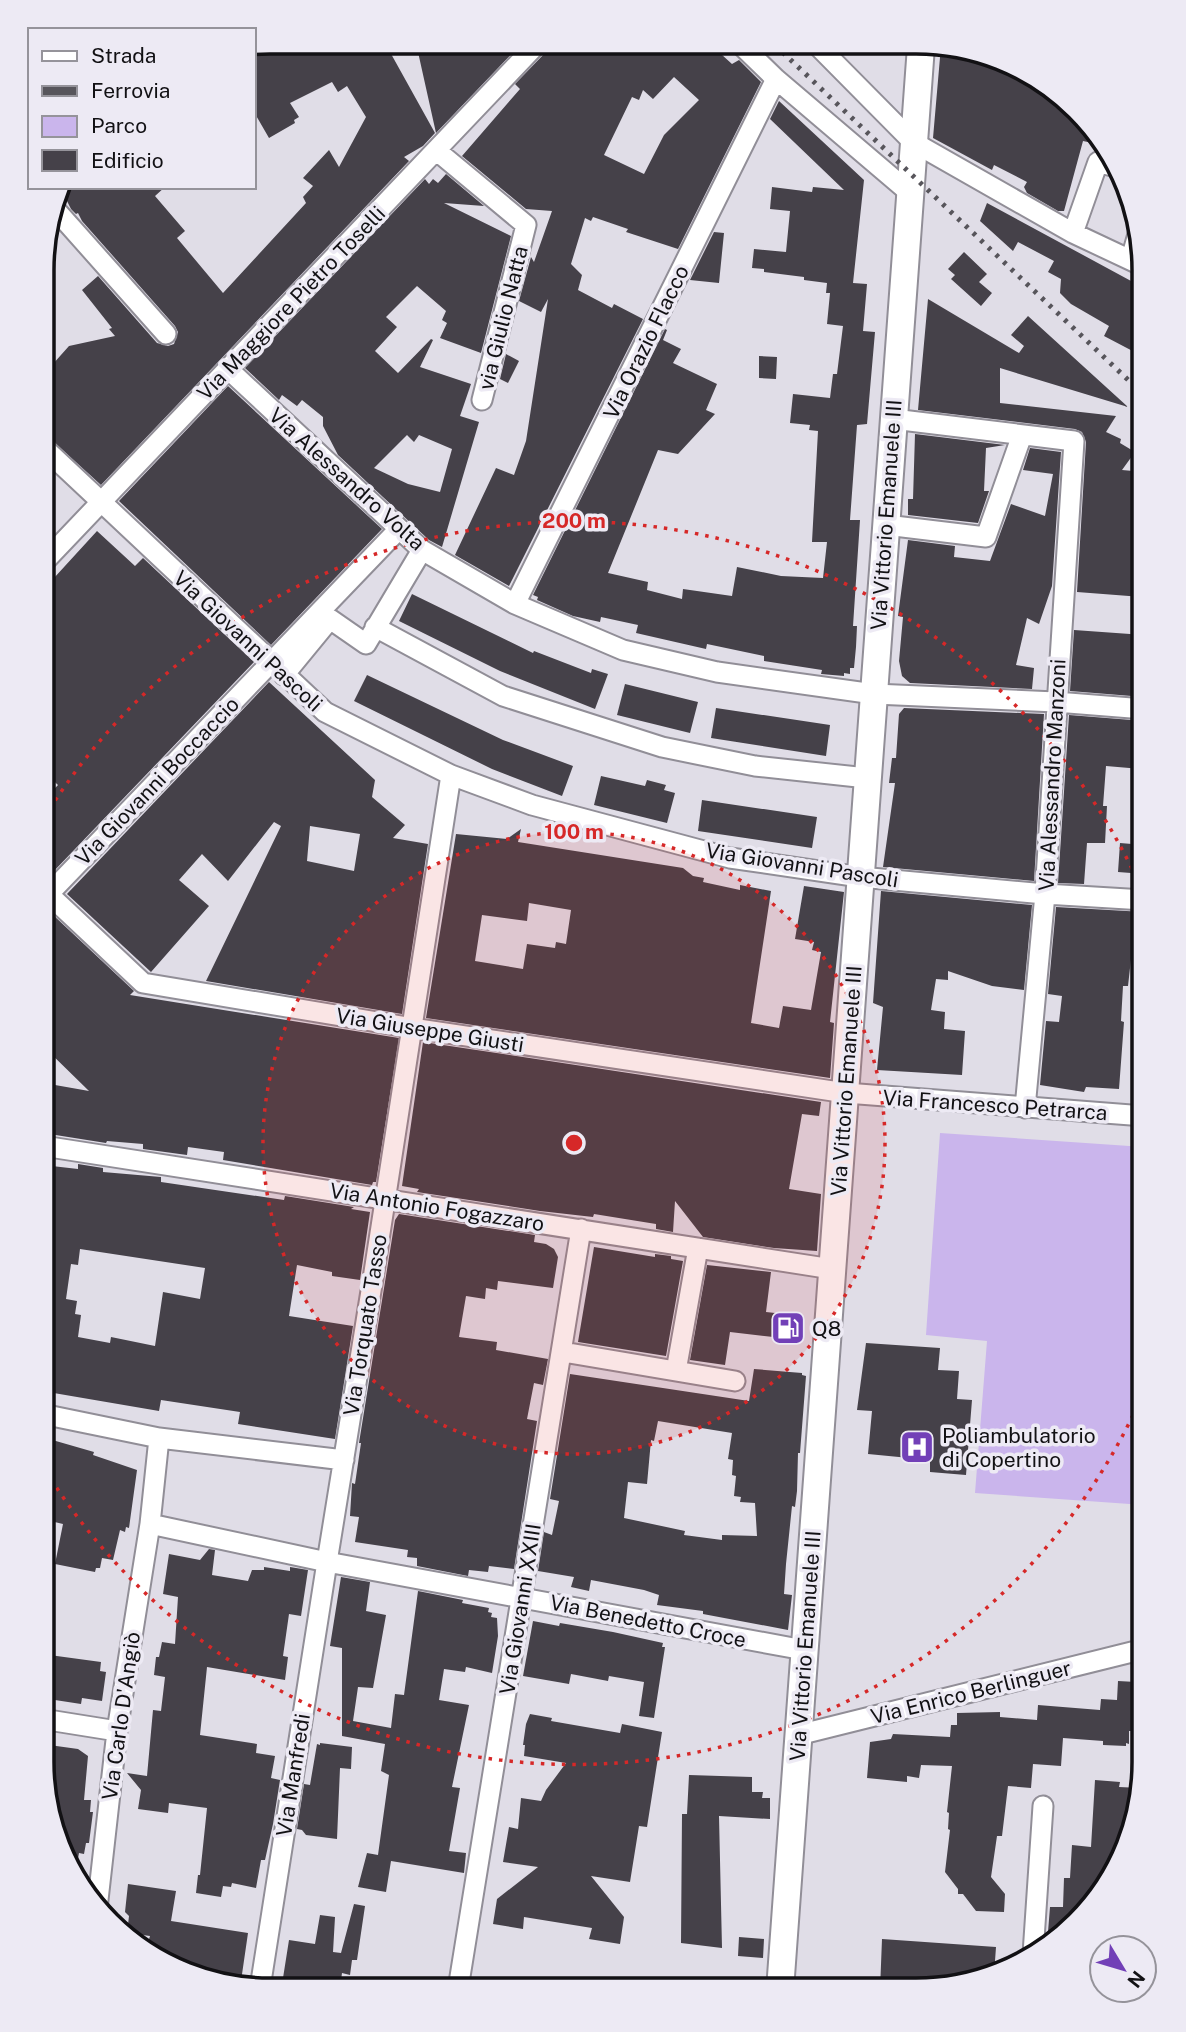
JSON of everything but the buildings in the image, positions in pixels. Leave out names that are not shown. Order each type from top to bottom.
[{"type":"street","name":"Via Maggiore Pietro Toselli","points":[[54,551],[528,54]]},
{"type":"street","points":[[750,54],[776,79],[910,183]]},
{"type":"street","points":[[825,54],[913,142],[1073,233],[1131,259]]},
{"type":"street","name":"Via Vittorio Emanuele III","points":[[781,1978],[919,54]]},
{"type":"street","name":"Via Orazio Flacco","points":[[515,604],[776,79]]},
{"type":"street","name":"via Giulio Natta","points":[[437,151],[526,225],[482,400]]},
{"type":"street","points":[[1073,233],[1098,162],[1104,164]]},
{"type":"street","points":[[61,216],[166,334]]},
{"type":"street","name":"Via Alessandro Volta","points":[[228,369],[422,550],[515,604],[623,650],[717,672],[874,694],[1132,708]]},
{"type":"street","points":[[886,525],[986,537],[1022,435],[893,419]]},
{"type":"street","name":"Via Alessandro Manzoni","points":[[1022,435],[1074,441],[1045,894],[1025,1108]]},
{"type":"street","name":"Via Giovanni Pascoli","points":[[54,458],[325,712],[451,775],[532,805],[730,858],[860,877],[1132,899]]},
{"type":"street","points":[[278,669],[398,529]]},
{"type":"street","points":[[278,669],[330,619],[366,644],[422,550]]},
{"type":"street","points":[[375,627],[503,696],[662,747],[755,766],[867,778]]},
{"type":"street","name":"Via Giovanni Boccaccio","points":[[54,885],[278,669]]},
{"type":"street","name":"Via Torquato Tasso","points":[[327,1562],[451,775]]},
{"type":"street","name":"Via Giuseppe Giusti","points":[[54,902],[143,983],[413,1028],[846,1093]]},
{"type":"street","name":"Via Francesco Petrarca","points":[[846,1093],[1131,1115]]},
{"type":"street","name":"Via Antonio Fogazzaro","points":[[54,1148],[832,1269]]},
{"type":"street","name":"Via Giovanni XXIII","points":[[460,1978],[581,1229]]},
{"type":"street","points":[[676,1371],[698,1248]]},
{"type":"street","points":[[563,1352],[735,1381]]},
{"type":"street","points":[[54,1416],[159,1438],[344,1460]]},
{"type":"street","name":"Via Carlo D'Angiò","points":[[99,1893],[117,1731],[150,1524],[159,1438]]},
{"type":"street","name":"Via Benedetto Croce","points":[[150,1524],[327,1562],[804,1650]]},
{"type":"street","name":"Via Manfredi","points":[[262,1977],[327,1562]]},
{"type":"street","name":"Via Enrico Berlinguer","points":[[798,1735],[1131,1652]]},
{"type":"street","points":[[54,1721],[117,1731]]},
{"type":"street","points":[[1034,1942],[1042,1806]]},
{"type":"green space","points":[[940,1133],[1131,1146],[1131,1504],[975,1493],[987,1341],[926,1335]]},
{"type":"railway","points":[[784,54],[1132,384]]},
{"type":"place","name":"Q8","points":[[788,1328]]},
{"type":"place","name":"Poliambulatorio di Copertino","points":[[917,1447]]}]
